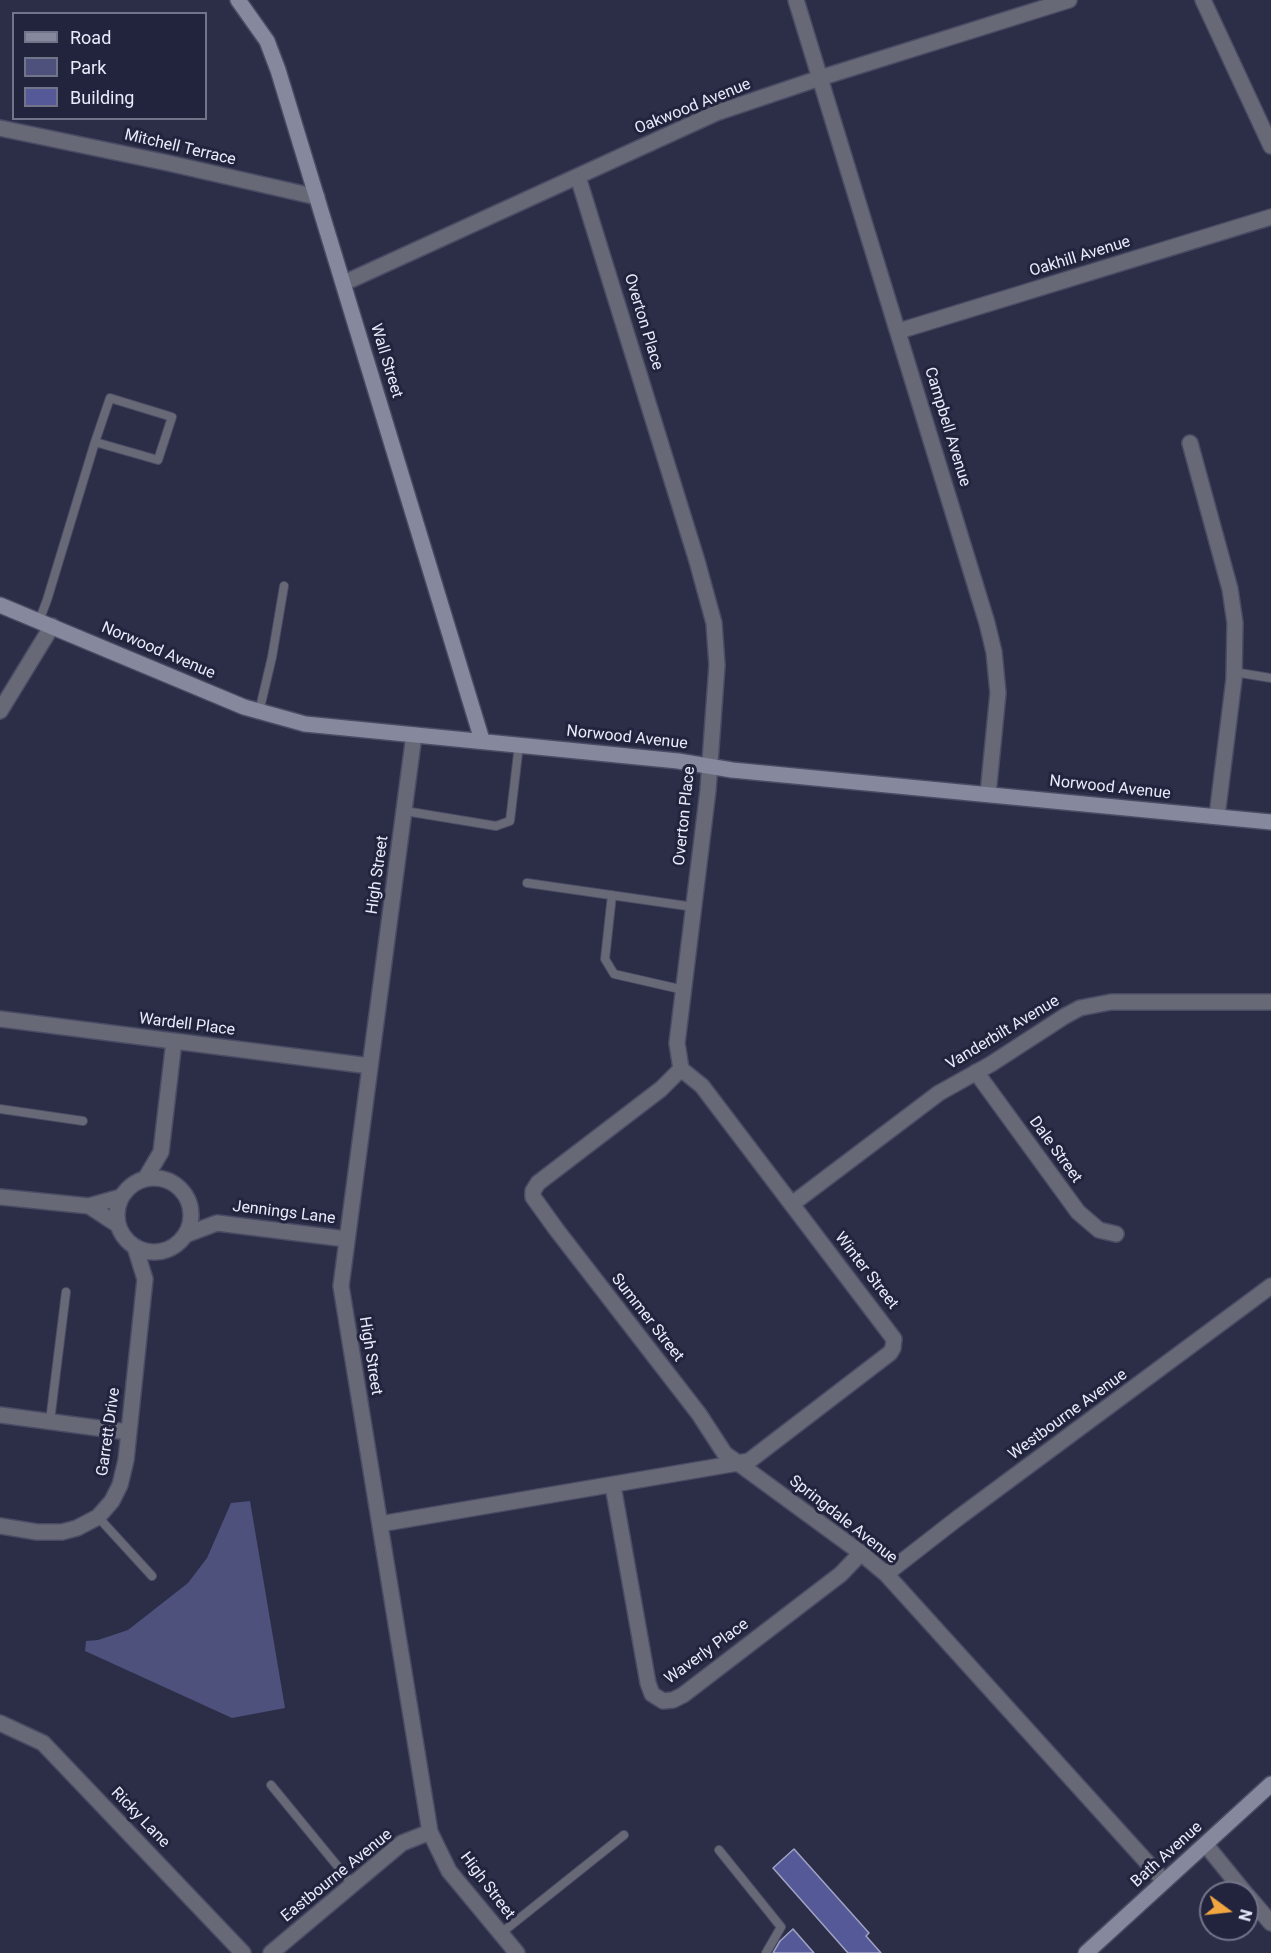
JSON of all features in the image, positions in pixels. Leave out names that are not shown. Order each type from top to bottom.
[{"type":"street","name":"Wall Street","points":[[238,0],[267,41],[271,51],[344,283],[482,740]]},
{"type":"street","name":"Campbell Avenue","points":[[796,0],[987,623],[994,652],[998,693],[988,794]]},
{"type":"street","name":"Oakwood Avenue","points":[[344,283],[716,113],[1068,0]]},
{"type":"street","points":[[1203,0],[1271,146]]},
{"type":"street","name":"Mitchell Terrace","points":[[0,128],[317,197]]},
{"type":"street","name":"Overton Place","points":[[578,177],[697,561],[714,623],[717,665],[709,766],[677,1043],[681,1069]]},
{"type":"street","name":"Oakhill Avenue","points":[[899,331],[1271,217]]},
{"type":"street","points":[[1190,443],[1230,589],[1235,622],[1234,672],[1217,816]]},
{"type":"street","name":"Norwood Avenue","points":[[0,604],[259,712],[305,724],[678,760],[732,770],[1271,822]]},
{"type":"street","points":[[0,711],[46,624]]},
{"type":"street","name":"High Street","points":[[414,735],[340,1286],[430,1832],[449,1871],[517,1953]]},
{"type":"street","name":"Vanderbilt Avenue","points":[[792,1204],[911,1112],[1065,1016],[1094,1004],[1111,1002],[1271,1002]]},
{"type":"street","name":"Wardell Place","points":[[0,1019],[370,1066]]},
{"type":"street","points":[[145,1179],[161,1152],[174,1041]]},
{"type":"street","name":"Summer Street","points":[[681,1069],[661,1089],[538,1183],[533,1191],[533,1197],[699,1414],[725,1454],[738,1463]]},
{"type":"street","name":"Winter Street","points":[[681,1069],[702,1086],[894,1339],[890,1353],[749,1461],[738,1463]]},
{"type":"street","name":"Dale Street","points":[[976,1072],[1078,1212],[1100,1230],[1116,1234]]},
{"type":"street","points":[[161,1152],[173,1183],[186,1196],[190,1205],[190,1226],[185,1235]]},
{"type":"street","points":[[0,1197],[89,1206],[121,1197],[136,1182],[145,1179],[155,1178],[173,1183]]},
{"type":"street","points":[[118,1225],[117,1216],[121,1197]]},
{"type":"street","name":"Jennings Lane","points":[[190,1205],[217,1223],[346,1239]]},
{"type":"street","points":[[89,1206],[118,1225]]},
{"type":"street","name":"Jennings Lane","points":[[185,1235],[217,1223]]},
{"type":"street","name":"Garrett Drive","points":[[0,1526],[37,1532],[62,1532],[77,1528],[98,1517],[112,1501],[120,1485],[126,1460],[145,1279],[135,1247],[122,1234],[118,1225]]},
{"type":"street","name":"Garrett Drive","points":[[145,1279],[165,1251],[173,1248],[185,1235]]},
{"type":"street","points":[[135,1247],[144,1251],[165,1251]]},
{"type":"street","name":"Westbourne Avenue","points":[[886,1574],[1271,1286]]},
{"type":"street","points":[[0,1415],[128,1432]]},
{"type":"street","points":[[380,1524],[738,1463]]},
{"type":"street","name":"Springdale Avenue","points":[[738,1463],[886,1574],[1164,1881]]},
{"type":"street","name":"Waverly Place","points":[[613,1486],[648,1683],[652,1694],[663,1701],[673,1700],[683,1695],[841,1574],[861,1553]]},
{"type":"street","name":"Ricky Lane","points":[[0,1723],[44,1743],[243,1953]]},
{"type":"street","name":"Bath Avenue","points":[[1086,1953],[1271,1784]]},
{"type":"street","name":"Eastbourne Avenue","points":[[271,1953],[402,1844],[430,1832]]},
{"type":"street","points":[[1206,1845],[1235,1881]]},
{"type":"street","points":[[1259,1909],[1271,1923]]},
{"type":"lane","points":[[46,624],[48,600],[95,442],[110,398],[172,417],[158,460],[95,442]]},
{"type":"lane","points":[[259,712],[272,657],[284,586]]},
{"type":"lane","points":[[1234,672],[1271,678]]},
{"type":"lane","points":[[405,812],[496,826],[510,820],[519,745]]},
{"type":"lane","points":[[526,883],[694,907]]},
{"type":"lane","points":[[612,895],[605,960],[614,974],[684,990]]},
{"type":"lane","points":[[0,1109],[83,1121]]},
{"type":"lane","points":[[50,1421],[66,1292]]},
{"type":"lane","points":[[98,1517],[152,1576]]},
{"type":"lane","points":[[271,1785],[353,1885]]},
{"type":"lane","points":[[500,1934],[624,1835]]},
{"type":"lane","points":[[719,1850],[781,1928],[766,1953]]},
{"type":"green space","points":[[250,1501],[285,1708],[232,1718],[85,1651],[86,1641],[98,1640],[128,1630],[188,1583],[207,1558],[231,1503]]},
{"type":"building","points":[[794,1849],[869,1933],[866,1936],[881,1953],[848,1953],[773,1868]]},
{"type":"building","points":[[793,1929],[814,1953],[773,1953],[780,1941]]}]
